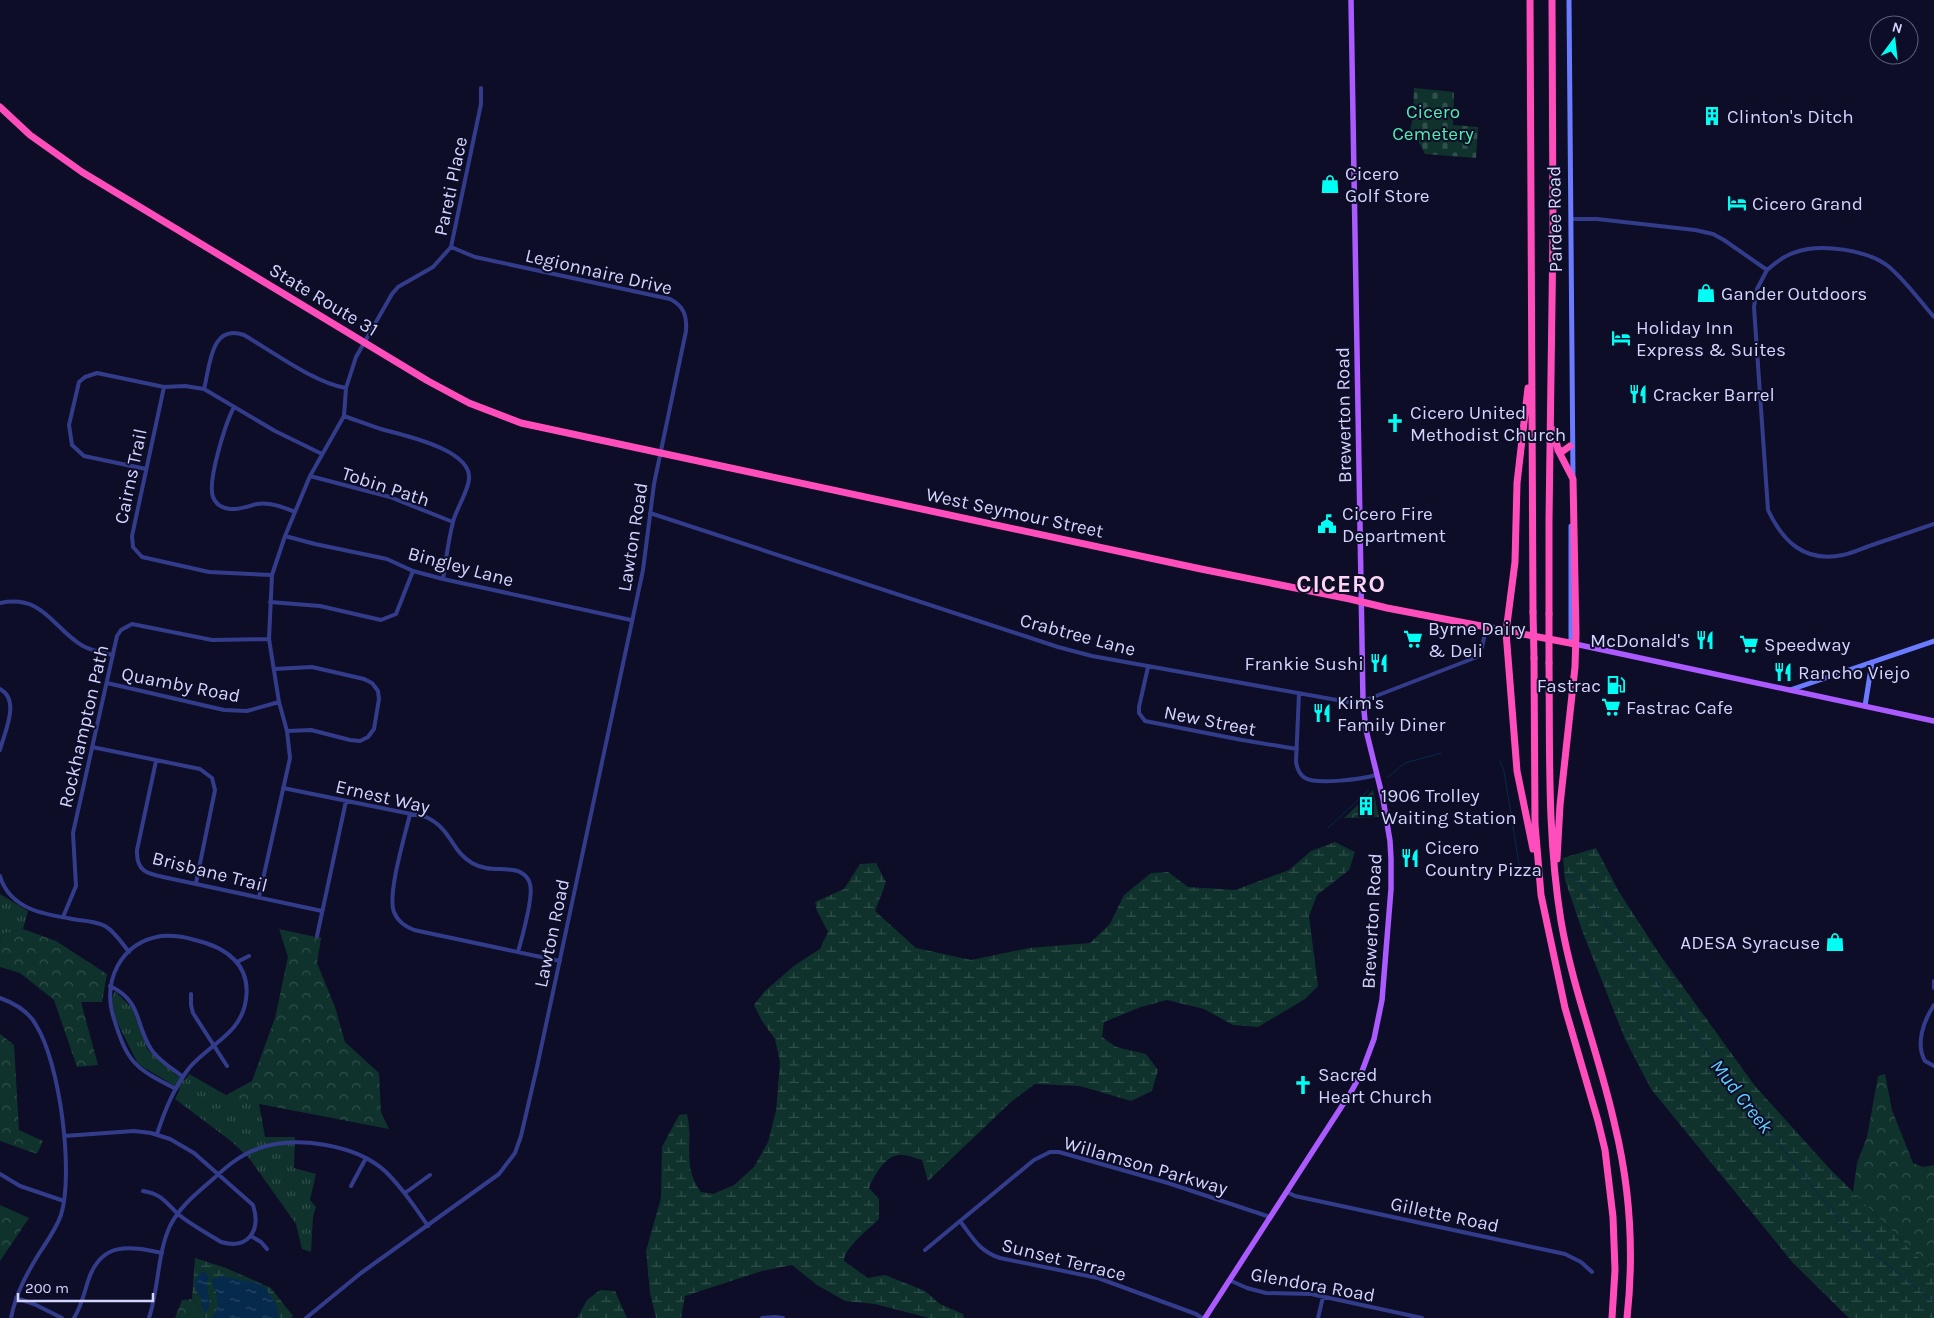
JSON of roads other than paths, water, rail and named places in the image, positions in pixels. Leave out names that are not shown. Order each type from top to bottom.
[{"type":"highway","points":[[1530,0],[1535,824],[1541,895],[1553,959],[1565,1008],[1598,1121],[1604,1150],[1613,1217],[1615,1270],[1612,1318]]},
{"type":"highway","points":[[1552,0],[1554,231],[1549,614],[1550,810],[1562,921],[1569,955],[1613,1117],[1623,1166],[1628,1209],[1630,1257],[1627,1318]]},
{"type":"highway","name":"State Route 31","points":[[0,107],[30,135],[77,169],[444,390],[469,403],[506,418],[539,428],[661,454]]},
{"type":"highway","points":[[1531,365],[1517,483],[1515,562],[1506,632],[1517,771],[1538,865]]},
{"type":"highway","points":[[1551,405],[1558,450],[1573,479]]},
{"type":"highway","points":[[1558,450],[1564,451],[1570,446]]},
{"type":"highway","name":"West Seymour Street","points":[[661,454],[1486,629],[1573,644]]},
{"type":"highway","name":"Pardee Road","points":[[1573,479],[1573,644]]},
{"type":"highway","points":[[1556,879],[1561,796],[1575,667],[1573,644]]},
{"type":"main road","name":"Brewerton Road","points":[[1203,1318],[1287,1192],[1358,1080],[1372,1045],[1380,1014],[1391,889],[1391,859],[1390,841],[1366,730],[1363,701],[1351,0]]},
{"type":"main road","points":[[1573,644],[1934,720]]},
{"type":"street","name":"Pardee Road","points":[[1569,0],[1573,479]]},
{"type":"street","name":"Pareti Place","points":[[344,416],[346,388],[356,357],[392,294],[398,288],[433,267],[451,247],[482,104],[481,88]]},
{"type":"street","points":[[1570,219],[1596,219],[1680,227],[1713,234],[1736,247],[1767,270]]},
{"type":"street","name":"Legionnaire Drive","points":[[451,247],[475,258],[661,296],[677,302],[685,314],[686,331],[661,454]]},
{"type":"street","points":[[1934,317],[1889,266],[1866,254],[1818,248],[1803,250],[1784,257],[1767,270],[1758,289],[1754,307],[1768,510],[1784,538],[1806,553],[1822,556],[1843,555],[1934,524]]},
{"type":"street","points":[[204,389],[217,341],[225,334],[234,332],[244,335],[333,386],[346,388]]},
{"type":"street","points":[[146,469],[84,456],[72,445],[69,425],[79,382],[85,377],[97,373],[164,386],[185,386],[204,389],[275,431],[322,454]]},
{"type":"street","name":"Cairns Trail","points":[[164,386],[132,536],[133,547],[142,557],[209,572],[272,575]]},
{"type":"street","points":[[234,407],[226,424],[211,486],[213,498],[220,507],[229,509],[237,510],[268,503],[295,512]]},
{"type":"street","points":[[259,897],[290,758],[287,731],[279,702],[269,639],[272,575],[285,536],[310,476],[344,416],[381,429],[411,436],[458,458],[467,469],[469,479],[453,522],[443,579]]},
{"type":"street","name":"Pardee Road","points":[[1572,438],[1570,446],[1570,471],[1573,644]]},
{"type":"street","name":"Lawton Road","points":[[306,1318],[361,1273],[499,1174],[515,1153],[521,1136],[560,961],[643,570],[650,513],[661,454]]},
{"type":"street","name":"Tobin Path","points":[[310,476],[390,497],[453,522]]},
{"type":"street","name":"Crabtree Lane","points":[[650,513],[1058,647],[1148,667],[1348,702],[1363,701],[1477,657],[1482,647],[1486,629]]},
{"type":"street","name":"Bingley Lane","points":[[285,536],[387,559],[412,571],[443,579],[631,620]]},
{"type":"street","points":[[270,602],[320,606],[381,620],[396,614],[412,571]]},
{"type":"street","points":[[0,603],[16,602],[34,607],[48,615],[84,647],[113,656]]},
{"type":"street","name":"Rockhampton Path","points":[[63,917],[76,886],[73,834],[117,636],[121,630],[132,624],[212,640],[269,639]]},
{"type":"street","points":[[1790,690],[1934,641]]},
{"type":"street","points":[[1865,706],[1872,662]]},
{"type":"street","points":[[274,669],[312,667],[364,679],[372,683],[378,691],[380,700],[374,729],[368,737],[360,740],[350,740],[311,730],[287,731]]},
{"type":"street","name":"New Street","points":[[1148,667],[1139,708],[1145,721],[1296,749]]},
{"type":"street","name":"Quamby Road","points":[[107,684],[224,710],[247,711],[279,702]]},
{"type":"street","points":[[0,689],[4,691],[10,702],[10,710],[0,750]]},
{"type":"street","points":[[1299,693],[1296,749],[1298,770],[1307,779],[1322,781],[1357,779],[1376,775]]},
{"type":"street","points":[[92,747],[200,769],[212,778],[214,783],[214,800],[196,884]]},
{"type":"street","name":"Brisbane Trail","points":[[156,761],[137,850],[137,862],[146,872],[322,910]]},
{"type":"street","name":"Ernest Way","points":[[283,788],[426,817],[441,827],[458,850],[472,863],[494,870],[517,871],[529,879],[531,892],[518,952]]},
{"type":"street","points":[[317,936],[346,801]]},
{"type":"street","points":[[410,814],[392,895],[394,912],[401,923],[414,930],[560,961]]},
{"type":"street","points":[[0,876],[6,891],[19,903],[28,908],[106,926],[129,952]]},
{"type":"street","points":[[157,1134],[165,1111],[183,1077],[194,1063],[235,1027],[244,1009],[246,987],[243,974],[237,962],[226,951],[211,943],[176,936],[162,936],[147,940],[129,952],[117,968],[110,986],[110,1007],[125,1051],[131,1060],[147,1074],[176,1089]]},
{"type":"street","points":[[237,962],[250,956]]},
{"type":"street","points":[[1934,981],[1934,988]]},
{"type":"street","points":[[110,986],[117,989],[132,1002],[152,1051],[183,1077]]},
{"type":"street","points":[[191,994],[193,1013],[227,1066]]},
{"type":"street","points":[[0,998],[18,1006],[37,1025],[52,1066],[64,1136],[66,1173],[64,1201],[56,1227],[28,1270],[16,1298],[11,1318]]},
{"type":"street","points":[[1934,1005],[1927,1016],[1920,1047],[1925,1061],[1934,1066]]},
{"type":"street","points":[[64,1136],[134,1131],[157,1134],[170,1139],[187,1148],[252,1205],[256,1215],[256,1223],[251,1236],[245,1241],[236,1244],[221,1242],[178,1213],[167,1201],[154,1192],[143,1191]]},
{"type":"street","points":[[150,1318],[156,1298],[166,1236],[178,1213],[187,1202],[218,1174],[246,1153],[274,1143],[310,1142],[338,1148],[366,1158],[386,1172],[405,1193],[428,1226]]},
{"type":"street","name":"Willamson Parkway","points":[[925,1250],[1034,1160],[1050,1152],[1059,1152],[1168,1183],[1270,1217]]},
{"type":"street","points":[[352,1186],[366,1158]]},
{"type":"street","points":[[0,1174],[20,1186],[64,1201]]},
{"type":"street","points":[[405,1193],[430,1175]]},
{"type":"street","name":"Gillette Road","points":[[1287,1192],[1295,1196],[1565,1254],[1581,1262],[1592,1272]]},
{"type":"street","name":"Sunset Terrace","points":[[960,1221],[980,1248],[987,1254],[1098,1278],[1203,1318]]},
{"type":"street","points":[[251,1236],[261,1242],[267,1249]]},
{"type":"street","points":[[74,1318],[94,1267],[106,1255],[127,1247],[162,1253]]},
{"type":"street","name":"Glendora Road","points":[[1229,1280],[1247,1288],[1266,1293],[1296,1293],[1323,1296],[1422,1318]]},
{"type":"street","points":[[1318,1318],[1323,1296]]},
{"type":"street","points":[[16,1298],[34,1304],[62,1318]]},
{"type":"street","points":[[762,1318],[783,1318]]},
{"type":"water","points":[[202,1272],[205,1272],[209,1277],[207,1286],[209,1308],[204,1314],[201,1304],[202,1300],[195,1286],[196,1278]]},
{"type":"water","points":[[220,1276],[257,1283],[266,1288],[277,1307],[279,1318],[212,1318],[217,1304],[216,1290],[212,1281]]},
{"type":"waterway","name":"Mud Creek","points":[[1388,777],[1405,763],[1441,753]]},
{"type":"waterway","name":"Mud Creek","points":[[1500,761],[1504,771],[1519,864],[1524,869]]},
{"type":"waterway","name":"Mud Creek","points":[[1328,828],[1369,790]]},
{"type":"waterway","name":"Mud Creek","points":[[1566,875],[1573,877],[1582,885],[1610,928],[1676,1004],[1715,1063],[1845,1227],[1885,1263],[1934,1302]]},
{"type":"place","name":"Clinton's Ditch","points":[[1712,116]]},
{"type":"place","name":"Cicero Golf Store","points":[[1330,184]]},
{"type":"place","name":"Cicero Grand","points":[[1737,203]]},
{"type":"place","name":"Gander Outdoors","points":[[1706,293]]},
{"type":"place","name":"Holiday Inn Express & Suites","points":[[1621,338]]},
{"type":"place","name":"Cracker Barrel","points":[[1638,394]]},
{"type":"place","name":"Cicero United Methodist Church","points":[[1395,423]]},
{"type":"place","name":"Cicero Fire Department","points":[[1327,524]]},
{"type":"place","name":"Byrne Dairy & Deli","points":[[1413,639]]},
{"type":"place","name":"McDonald's","points":[[1705,640]]},
{"type":"place","name":"Speedway","points":[[1749,644]]},
{"type":"place","name":"Frankie Sushi","points":[[1379,663]]},
{"type":"place","name":"Rancho Viejo","points":[[1783,672]]},
{"type":"place","name":"Fastrac","points":[[1616,685]]},
{"type":"place","name":"Fastrac Cafe","points":[[1611,707]]},
{"type":"place","name":"Kim's Family Diner","points":[[1322,713]]},
{"type":"place","name":"1906 Trolley Waiting Station","points":[[1366,806]]},
{"type":"place","name":"Cicero Country Pizza","points":[[1410,858]]},
{"type":"place","name":"ADESA Syracuse","points":[[1835,942]]},
{"type":"place","name":"Sacred Heart Church","points":[[1303,1085]]},
{"type":"district","name":"CICERO","points":[[1341,584]]},
{"type":"park label","name":"Cicero Cemetery","points":[[1433,122]]}]
